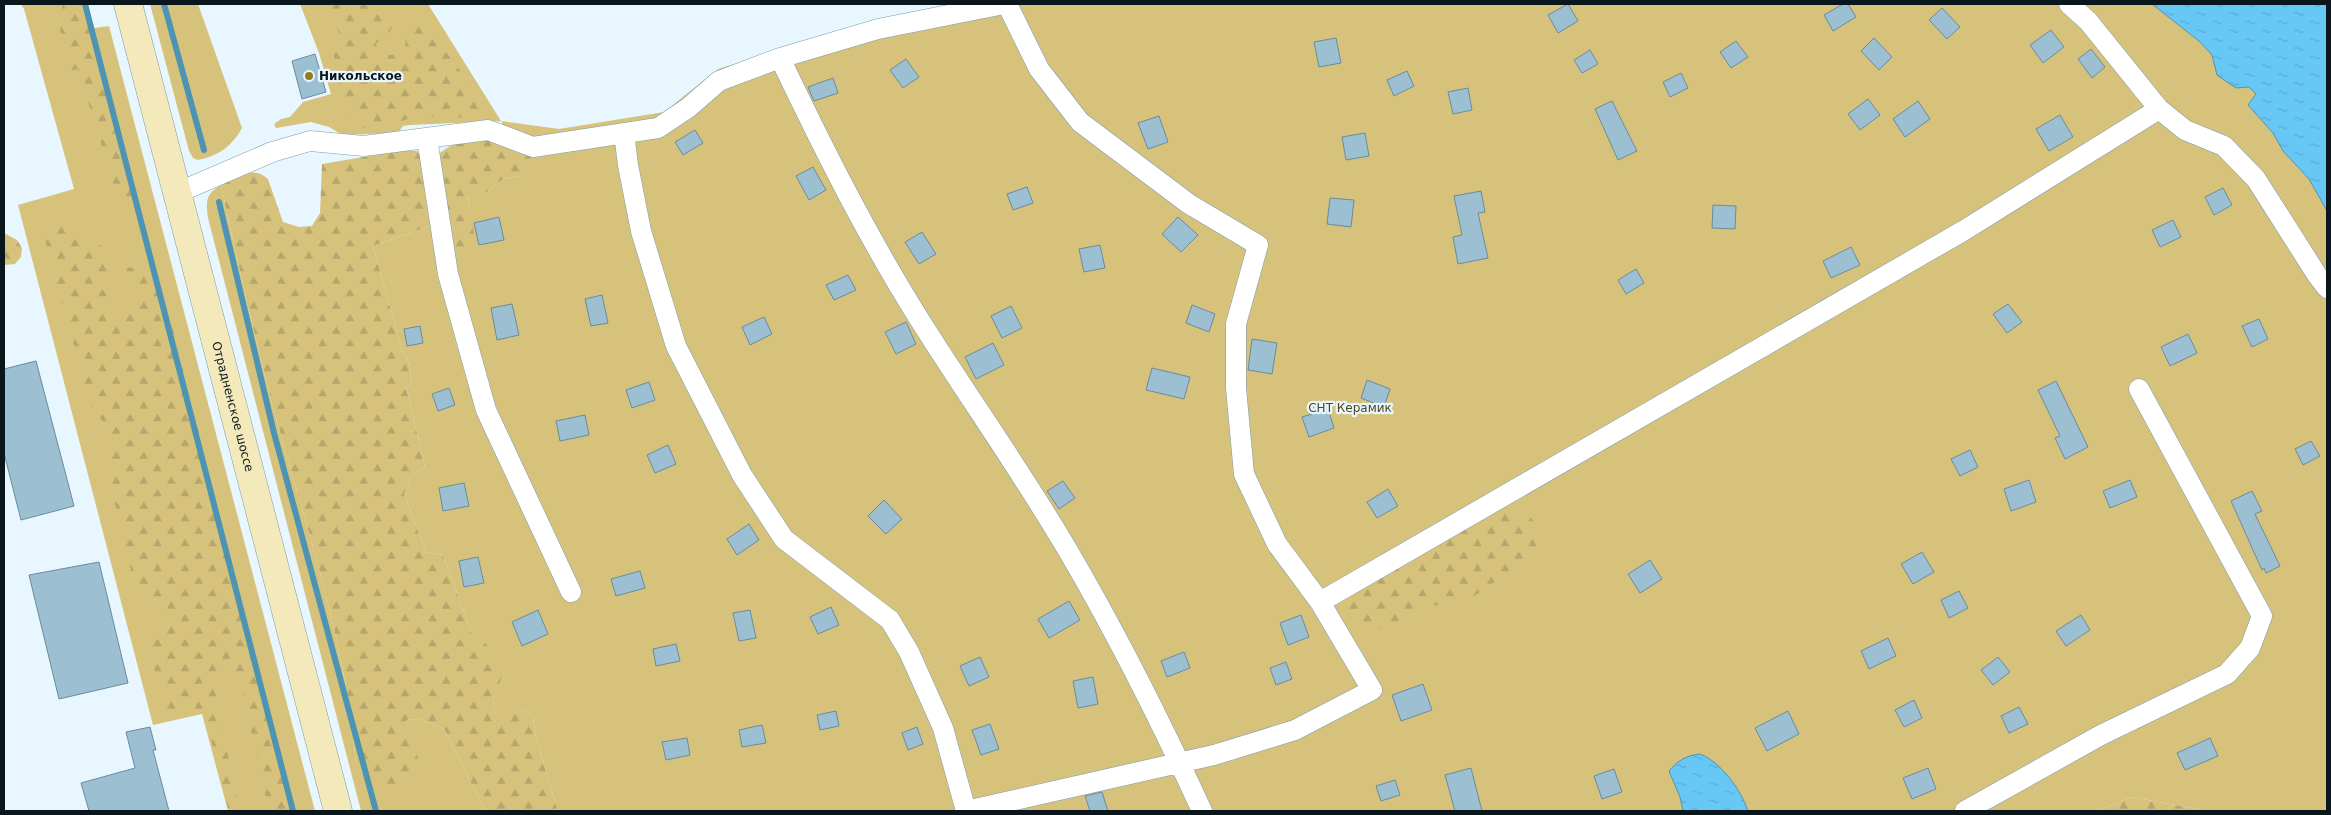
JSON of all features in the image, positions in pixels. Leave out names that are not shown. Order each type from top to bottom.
[{"type":"main road","name":"Отрадненское шоссе","points":[[128,4],[338,811]]},
{"type":"street","points":[[177,193],[272,152],[310,141],[364,146],[488,130],[533,146],[658,128],[688,108],[719,81],[780,58],[878,29],[1005,4],[1039,69],[1080,122],[1189,204],[1258,245],[1236,324],[1236,388],[1244,474],[1277,544],[1320,602],[1372,690],[1295,730],[1214,755],[966,811],[943,728],[909,652],[890,620],[784,539],[742,474],[676,346],[641,231],[628,165],[624,133]]},
{"type":"street","points":[[2068,4],[2088,21],[2159,108],[2185,130],[2224,146],[2256,179],[2327,288]]},
{"type":"street","points":[[780,58],[811,123],[866,227],[921,321],[974,400],[1066,548],[1126,656],[1202,811]]},
{"type":"street","points":[[1320,602],[1955,236],[2159,108]]},
{"type":"street","points":[[427,138],[448,274],[486,410],[571,592]]},
{"type":"street","points":[[1965,811],[2102,735],[2227,674],[2250,648],[2262,616],[2139,389]]},
{"type":"green space","points":[[21,4],[87,4],[94,28],[109,26],[315,811],[228,811],[202,714],[153,725],[18,205],[74,189],[24,9]]},
{"type":"green space","points":[[62,4],[82,4],[133,186],[133,196],[128,204],[119,202],[78,69],[69,71],[60,30],[63,20]]},
{"type":"green space","points":[[150,4],[198,4],[242,128],[234,140],[219,153],[198,160],[193,158],[189,151]]},
{"type":"green space","points":[[300,4],[428,4],[501,121],[410,125],[403,126],[398,133],[342,135],[329,127],[311,122],[276,128],[274,124],[281,119],[290,117],[303,102],[331,94],[319,53]]},
{"type":"green space","points":[[327,4],[380,4],[393,24],[391,30],[376,44],[380,53],[392,55],[404,49],[406,43],[398,25],[402,22],[426,26],[489,108],[489,113],[479,117],[442,118],[419,114],[390,126],[363,128],[351,116],[336,77],[333,46],[339,33]]},
{"type":"green space","name":"СНТ Керамик","points":[[970,4],[2152,4],[2199,41],[2212,55],[2218,75],[2249,87],[2256,94],[2248,105],[2273,133],[2283,151],[2309,179],[2327,211],[2327,811],[2198,811],[2198,809],[2131,797],[2098,811],[558,811],[536,738],[533,717],[522,710],[496,714],[493,701],[497,689],[472,634],[443,555],[426,552],[404,494],[412,476],[425,467],[406,387],[412,383],[407,357],[403,353],[373,246],[435,224],[471,219],[468,196],[487,192],[503,179],[518,176],[502,140],[502,121],[559,129],[664,112],[718,69],[789,47]]},
{"type":"green space","points":[[486,135],[530,152],[532,167],[518,176],[503,179],[487,192],[468,197],[476,247],[466,256],[454,249],[438,154],[450,146]]},
{"type":"green space","points":[[405,150],[417,151],[424,160],[435,224],[373,246],[403,353],[407,357],[412,383],[406,387],[425,467],[412,476],[404,494],[426,552],[443,555],[472,634],[484,640],[502,676],[493,701],[496,713],[522,710],[533,717],[536,738],[558,811],[485,811],[444,729],[419,719],[406,720],[420,764],[405,782],[384,787],[356,764],[345,680],[336,638],[272,402],[249,309],[221,185],[244,174],[256,173],[262,175],[268,179],[283,222],[299,227],[312,226],[320,213],[322,164]]},
{"type":"green space","points":[[221,185],[264,371],[336,638],[345,680],[356,764],[412,741],[406,720],[419,719],[444,729],[485,811],[361,811],[208,218],[209,195]]},
{"type":"green space","points":[[58,220],[78,238],[105,247],[111,255],[108,297],[109,305],[113,312],[130,309],[133,303],[133,288],[126,268],[146,266],[154,272],[163,289],[294,811],[269,811],[238,673],[232,665],[222,670],[218,696],[222,729],[237,791],[237,801],[233,808],[228,808],[204,711],[195,709],[172,713],[165,707],[149,652],[161,630],[164,618],[163,612],[160,606],[145,602],[136,591],[105,462],[111,445],[110,431],[91,406],[86,394],[69,326],[71,312],[68,307],[60,302],[43,231],[49,223]]},
{"type":"green space","points":[[4,233],[17,240],[22,248],[21,257],[15,264],[4,265]]},
{"type":"green space","points":[[1516,511],[1525,512],[1534,522],[1539,532],[1538,541],[1528,557],[1483,590],[1472,597],[1459,601],[1414,611],[1386,627],[1369,628],[1360,623],[1353,615],[1345,601],[1353,592],[1478,521]]},
{"type":"green space","points":[[2131,797],[2198,809],[2198,811],[2098,811]]},
{"type":"water","points":[[2152,4],[2327,4],[2327,211],[2309,179],[2283,151],[2273,133],[2248,105],[2256,94],[2249,87],[2236,88],[2217,75],[2212,55],[2199,41]]},
{"type":"water","points":[[1700,754],[1723,770],[1740,794],[1748,811],[1683,811],[1680,797],[1669,771],[1683,759]]},
{"type":"building","points":[[1568,4],[1578,21],[1558,33],[1548,15]]},
{"type":"building","points":[[1843,4],[1848,4],[1856,17],[1833,31],[1824,15]]},
{"type":"building","points":[[1942,8],[1960,27],[1947,39],[1929,20]]},
{"type":"building","points":[[2051,30],[2064,47],[2043,63],[2030,45]]},
{"type":"building","points":[[1336,38],[1341,63],[1319,67],[1314,42]]},
{"type":"building","points":[[1874,38],[1892,57],[1879,70],[1861,51]]},
{"type":"building","points":[[1736,41],[1748,57],[1731,68],[1720,52]]},
{"type":"building","points":[[2091,49],[2105,67],[2092,78],[2078,59]]},
{"type":"building","points":[[1590,50],[1598,64],[1582,73],[1574,60]]},
{"type":"building","name":"Никольское","points":[[315,54],[326,92],[302,99],[292,61]]},
{"type":"building","points":[[906,59],[919,77],[903,88],[890,70]]},
{"type":"building","points":[[1407,71],[1414,86],[1394,96],[1387,80]]},
{"type":"building","points":[[1681,73],[1688,88],[1670,97],[1663,82]]},
{"type":"building","points":[[833,78],[838,93],[814,101],[808,87]]},
{"type":"building","points":[[1468,88],[1472,110],[1453,114],[1448,92]]},
{"type":"building","points":[[1868,99],[1880,115],[1860,130],[1848,114]]},
{"type":"building","points":[[1612,101],[1637,151],[1618,160],[1595,109]]},
{"type":"building","points":[[1918,101],[1930,119],[1905,137],[1893,119]]},
{"type":"building","points":[[2060,115],[2073,137],[2049,151],[2036,129]]},
{"type":"building","points":[[1159,116],[1168,142],[1148,149],[1138,123]]},
{"type":"building","points":[[695,130],[703,143],[683,155],[675,142]]},
{"type":"building","points":[[1365,133],[1369,156],[1346,160],[1342,137]]},
{"type":"building","points":[[813,167],[826,190],[809,200],[796,176]]},
{"type":"building","points":[[1027,187],[1033,203],[1013,210],[1007,194]]},
{"type":"building","points":[[2223,188],[2232,205],[2214,215],[2205,197]]},
{"type":"building","points":[[1481,191],[1485,212],[1478,213],[1488,258],[1458,264],[1453,237],[1462,235],[1454,196]]},
{"type":"building","points":[[1330,198],[1354,200],[1351,227],[1327,224]]},
{"type":"building","points":[[1713,205],[1736,206],[1735,229],[1712,228]]},
{"type":"building","points":[[499,217],[504,240],[479,245],[474,223]]},
{"type":"building","points":[[1178,217],[1198,235],[1181,252],[1162,234]]},
{"type":"building","points":[[2173,220],[2181,237],[2160,247],[2152,230]]},
{"type":"building","points":[[922,232],[936,254],[919,264],[905,242]]},
{"type":"building","points":[[1100,245],[1105,268],[1084,272],[1079,249]]},
{"type":"building","points":[[1851,247],[1860,265],[1831,278],[1823,261]]},
{"type":"building","points":[[1636,269],[1644,283],[1626,294],[1618,280]]},
{"type":"building","points":[[848,275],[856,290],[834,300],[826,285]]},
{"type":"building","points":[[602,295],[608,323],[591,326],[585,299]]},
{"type":"building","points":[[512,304],[519,335],[497,340],[491,308]]},
{"type":"building","points":[[2008,304],[2022,322],[2007,333],[1993,314]]},
{"type":"building","points":[[1192,305],[1215,314],[1209,332],[1186,323]]},
{"type":"building","points":[[1011,306],[1022,328],[1002,338],[991,316]]},
{"type":"building","points":[[764,317],[772,334],[750,345],[742,327]]},
{"type":"building","points":[[2259,319],[2268,339],[2252,347],[2242,326]]},
{"type":"building","points":[[906,322],[916,344],[896,354],[885,332]]},
{"type":"building","points":[[420,326],[423,343],[407,346],[404,329]]},
{"type":"building","points":[[2188,334],[2197,353],[2170,366],[2161,347]]},
{"type":"building","points":[[1252,339],[1277,343],[1272,374],[1248,370]]},
{"type":"building","points":[[993,343],[1004,365],[976,379],[965,357]]},
{"type":"building","points":[[36,361],[74,506],[21,520],[4,453],[4,369]]},
{"type":"building","points":[[1152,368],[1190,377],[1184,399],[1146,390]]},
{"type":"building","points":[[1367,380],[1390,389],[1384,407],[1361,398]]},
{"type":"building","points":[[2056,381],[2088,447],[2065,459],[2055,438],[2060,436],[2038,390]]},
{"type":"building","points":[[649,382],[655,400],[632,408],[626,390]]},
{"type":"building","points":[[449,388],[455,405],[438,411],[432,394]]},
{"type":"building","points":[[1328,409],[1334,428],[1309,437],[1302,417]]},
{"type":"building","points":[[585,415],[589,435],[560,441],[556,421]]},
{"type":"building","points":[[2311,441],[2320,456],[2303,465],[2295,449]]},
{"type":"building","points":[[668,445],[676,464],[655,473],[647,455]]},
{"type":"building","points":[[1970,450],[1978,467],[1960,476],[1951,459]]},
{"type":"building","points":[[2029,480],[2036,502],[2011,511],[2004,489]]},
{"type":"building","points":[[2130,480],[2137,497],[2110,508],[2103,491]]},
{"type":"building","points":[[1063,481],[1075,498],[1059,509],[1047,491]]},
{"type":"building","points":[[464,483],[469,506],[443,511],[439,488]]},
{"type":"building","points":[[1388,489],[1398,506],[1377,518],[1367,502]]},
{"type":"building","points":[[2252,491],[2262,511],[2255,514],[2280,566],[2266,573],[2264,568],[2262,570],[2231,501]]},
{"type":"building","points":[[884,500],[902,519],[886,534],[868,516]]},
{"type":"building","points":[[749,524],[759,540],[737,555],[727,539]]},
{"type":"building","points":[[1922,552],[1934,572],[1913,584],[1901,564]]},
{"type":"building","points":[[478,557],[484,583],[464,587],[459,561]]},
{"type":"building","points":[[1650,560],[1662,579],[1640,593],[1628,574]]},
{"type":"building","points":[[99,562],[128,683],[59,699],[29,575]]},
{"type":"building","points":[[640,571],[645,588],[616,596],[611,579]]},
{"type":"building","points":[[1959,591],[1968,608],[1949,618],[1941,600]]},
{"type":"building","points":[[1069,601],[1080,620],[1049,638],[1038,619]]},
{"type":"building","points":[[831,607],[839,625],[818,634],[810,617]]},
{"type":"building","points":[[538,610],[548,634],[522,646],[512,622]]},
{"type":"building","points":[[750,610],[756,638],[739,641],[733,613]]},
{"type":"building","points":[[1301,615],[1309,637],[1288,645],[1280,623]]},
{"type":"building","points":[[2081,615],[2090,630],[2066,646],[2056,631]]},
{"type":"building","points":[[1888,638],[1896,656],[1869,669],[1861,651]]},
{"type":"building","points":[[676,644],[680,661],[656,666],[653,649]]},
{"type":"building","points":[[1184,652],[1190,668],[1167,677],[1161,661]]},
{"type":"building","points":[[980,657],[989,677],[969,686],[960,666]]},
{"type":"building","points":[[1998,657],[2010,672],[1993,685],[1981,670]]},
{"type":"building","points":[[1286,662],[1292,679],[1276,685],[1270,668]]},
{"type":"building","points":[[1093,677],[1098,704],[1078,708],[1073,681]]},
{"type":"building","points":[[1423,684],[1432,710],[1401,721],[1392,695]]},
{"type":"building","points":[[1914,700],[1922,718],[1904,727],[1895,710]]},
{"type":"building","points":[[2019,707],[2028,724],[2009,733],[2001,716]]},
{"type":"building","points":[[836,711],[839,726],[820,730],[817,715]]},
{"type":"building","points":[[1788,711],[1799,734],[1767,751],[1755,728]]},
{"type":"building","points":[[990,724],[999,749],[981,755],[972,730]]},
{"type":"building","points":[[762,725],[766,743],[742,747],[739,730]]},
{"type":"building","points":[[150,727],[156,750],[153,750],[169,811],[89,811],[81,783],[135,768],[126,732]]},
{"type":"building","points":[[917,727],[923,744],[908,750],[902,733]]},
{"type":"building","points":[[687,738],[690,755],[666,760],[662,742]]},
{"type":"building","points":[[2210,738],[2218,756],[2185,770],[2177,753]]},
{"type":"building","points":[[1471,768],[1482,811],[1455,811],[1445,775]]},
{"type":"building","points":[[1928,768],[1936,789],[1912,799],[1903,778]]},
{"type":"building","points":[[1614,769],[1622,792],[1602,799],[1594,776]]},
{"type":"building","points":[[1395,780],[1400,795],[1381,801],[1376,786]]},
{"type":"building","points":[[1102,792],[1108,811],[1090,811],[1085,796]]},
{"type":"waterway","points":[[85,4],[293,811]]},
{"type":"waterway","points":[[164,4],[204,150]]},
{"type":"waterway","points":[[219,202],[274,433],[376,811]]},
{"type":"place","name":"Никольское","points":[[309,76]]}]
